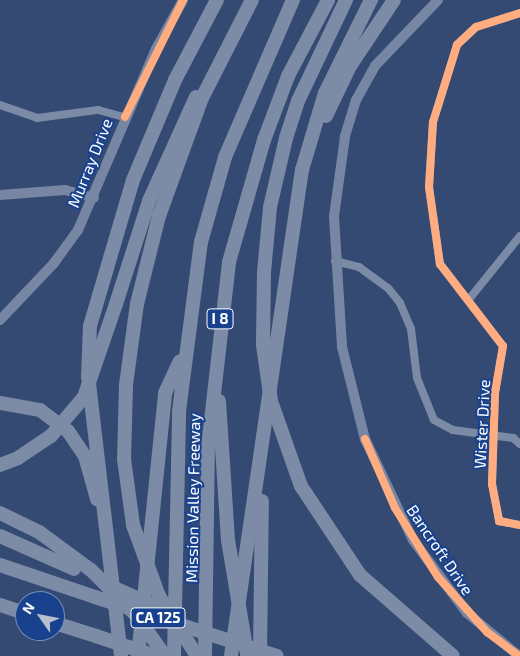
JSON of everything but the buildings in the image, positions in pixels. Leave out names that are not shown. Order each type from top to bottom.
[{"type":"highway","points":[[121,656],[110,546],[88,377],[90,326],[133,180],[175,80],[217,0]]},
{"type":"highway","points":[[0,466],[18,458],[51,436],[84,397],[167,158],[187,112],[223,54],[252,0]]},
{"type":"highway","name":"Mission Valley Freeway","points":[[174,656],[184,351],[201,242],[225,157],[293,0]]},
{"type":"highway","name":"Mission Valley Freeway","points":[[205,656],[208,448],[216,359],[229,262],[264,140],[288,76],[328,0]]},
{"type":"highway","points":[[346,0],[298,101],[286,138],[270,206],[264,272],[263,345],[271,401],[301,486],[360,575],[453,656]]},
{"type":"highway","points":[[231,656],[298,215],[302,170],[325,92],[371,0]]},
{"type":"highway","points":[[298,215],[313,148],[328,109],[350,66],[394,0]]},
{"type":"highway","points":[[198,656],[159,596],[133,525],[124,459],[126,385],[137,304],[159,216],[223,54]]},
{"type":"highway","points":[[138,656],[165,393],[184,351]]},
{"type":"highway","points":[[216,359],[228,540],[248,656]]},
{"type":"highway","points":[[0,402],[40,410],[78,444],[110,546]]},
{"type":"highway","points":[[260,656],[268,418]]},
{"type":"highway","points":[[0,512],[39,532],[92,570],[136,615],[165,656]]},
{"type":"highway","points":[[0,536],[222,639]]},
{"type":"highway","name":"CA 125","points":[[0,565],[277,656]]},
{"type":"highway","points":[[0,605],[15,610]]},
{"type":"highway","name":"CA 125","points":[[65,626],[155,656]]},
{"type":"street","name":"Murray Drive","points":[[0,320],[69,245],[94,198],[125,116],[183,0]]},
{"type":"street","name":"Bancroft Drive","points":[[438,0],[390,46],[356,100],[336,177],[335,261],[342,347],[351,392],[365,439],[391,500],[453,597],[487,632],[519,656]]},
{"type":"street","name":"Wister Drive","points":[[520,13],[476,27],[462,38],[448,69],[434,122],[429,187],[440,264],[470,298],[503,346],[496,378],[492,484],[499,521],[520,526]]},
{"type":"street","points":[[0,105],[37,118],[98,110],[125,116]]},
{"type":"street","points":[[0,195],[65,190],[94,198]]},
{"type":"street","points":[[470,298],[520,236]]},
{"type":"street","points":[[335,261],[359,267],[388,288],[400,304],[411,329],[417,378],[434,420],[453,430],[495,434]]},
{"type":"street","name":"Wister Drive","points":[[495,434],[520,444]]},
{"type":"cycle path","points":[[125,117],[183,0]]},
{"type":"cycle path","points":[[520,13],[476,27],[457,45],[433,122],[429,187],[440,264],[503,346],[495,393],[492,484],[499,521],[520,525]]},
{"type":"cycle path","points":[[365,439],[395,508],[438,577],[487,632],[519,656]]}]
